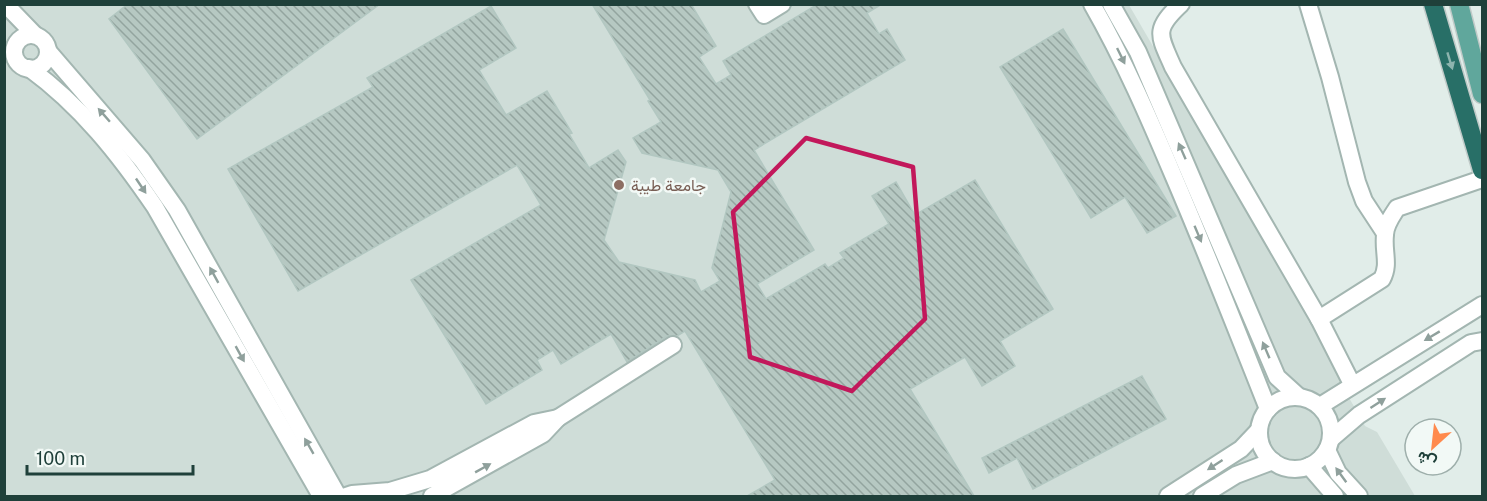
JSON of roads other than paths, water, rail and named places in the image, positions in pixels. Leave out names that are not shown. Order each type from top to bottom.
[{"type":"highway","points":[[1433,4],[1482,170]]},
{"type":"main road","points":[[1459,4],[1482,94]]},
{"type":"street","points":[[5,4],[35,35],[44,41],[48,51],[142,160],[177,210],[338,496]]},
{"type":"street","points":[[757,4],[764,15],[782,4]]},
{"type":"street","points":[[1092,4],[1136,88],[1268,409]]},
{"type":"street","points":[[1112,4],[1138,52],[1277,377],[1299,397]]},
{"type":"street","points":[[1181,4],[1167,17],[1160,31],[1173,67],[1319,319],[1352,384]]},
{"type":"street","points":[[1308,4],[1330,77],[1357,182],[1364,201],[1385,233],[1387,260],[1386,271],[1382,279],[1319,319]]},
{"type":"street","points":[[10,47],[15,48],[20,39],[35,35]]},
{"type":"street","points":[[10,47],[19,63],[50,83],[88,118],[127,165],[155,207],[321,496]]},
{"type":"street","points":[[29,68],[40,66],[47,57],[48,51]]},
{"type":"street","points":[[1385,233],[1397,208],[1482,179]]},
{"type":"street","points":[[1223,295],[1240,288]]},
{"type":"street","points":[[1320,406],[1482,305]]},
{"type":"street","points":[[1359,496],[1338,473],[1329,444],[1331,426],[1327,414],[1320,406],[1310,399],[1287,397],[1268,409],[1259,430],[1260,441],[1265,452],[1273,461],[1290,468],[1309,466],[1320,460],[1329,444],[1359,415],[1471,343],[1482,342]]},
{"type":"street","points":[[432,496],[543,434],[558,418],[674,345]]},
{"type":"street","points":[[346,496],[406,488],[430,479],[534,423],[558,418]]},
{"type":"street","points":[[1168,496],[1241,448],[1259,430]]},
{"type":"street","points":[[1202,496],[1236,475],[1273,461]]},
{"type":"street","points":[[1309,466],[1335,496]]},
{"type":"place","name":"جامعة طيبة","points":[[619,185]]}]
